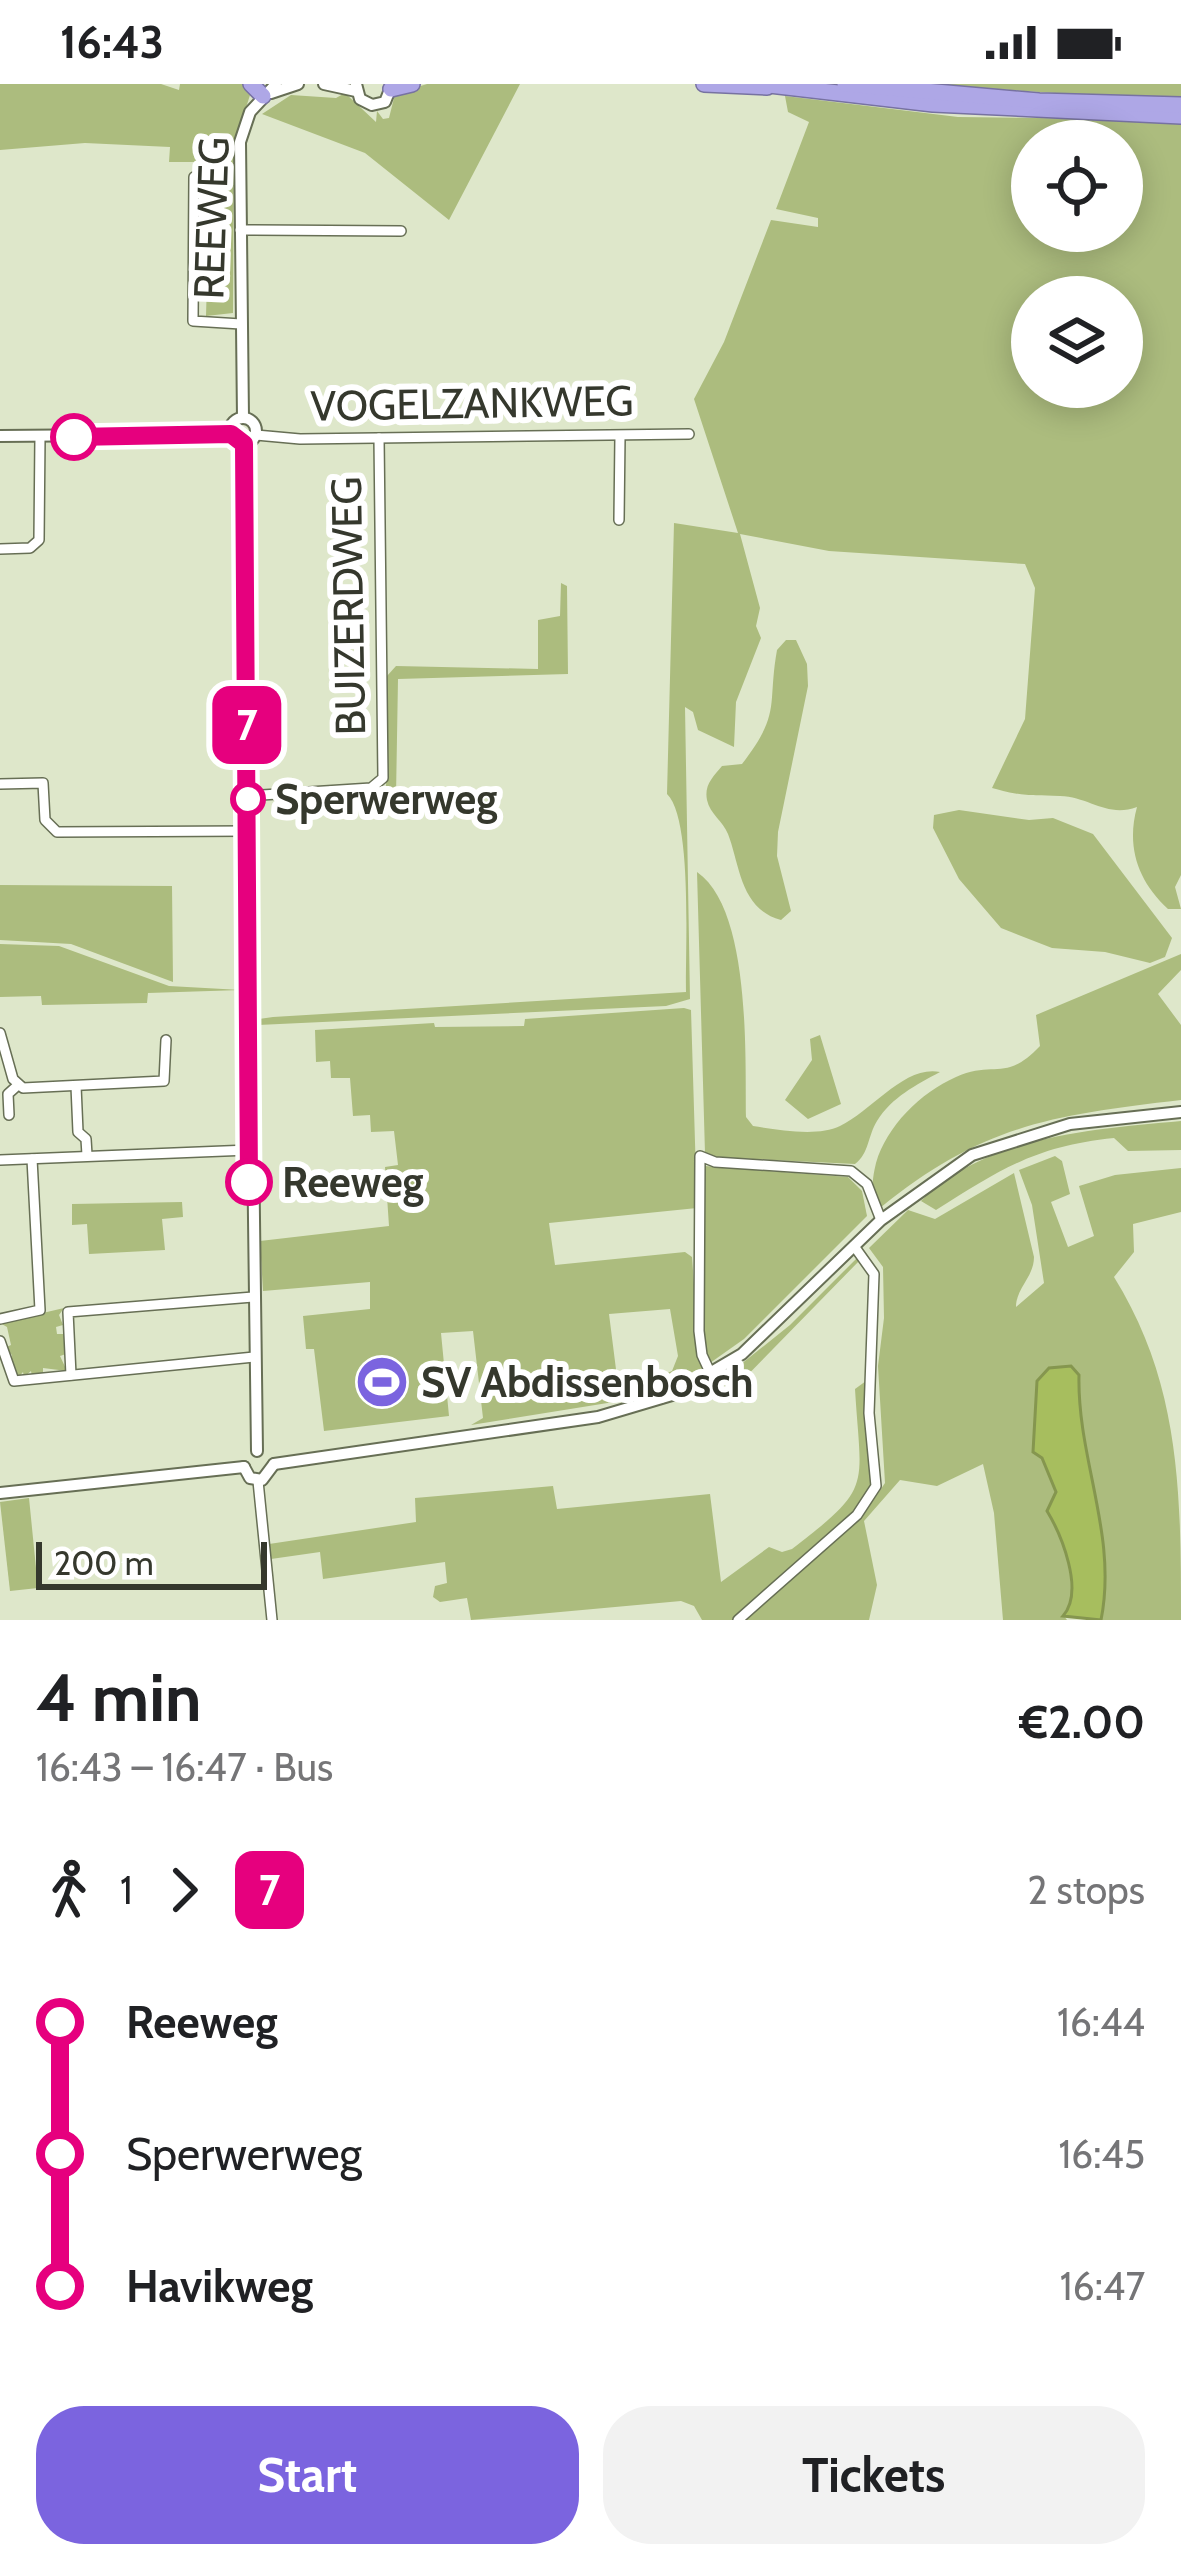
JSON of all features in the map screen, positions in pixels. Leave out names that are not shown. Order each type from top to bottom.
[{"type":"highway","points":[[391,87],[412,84]]},
{"type":"highway","points":[[704,84],[789,88]]},
{"type":"highway","points":[[761,84],[972,107],[1181,116]]},
{"type":"highway","points":[[845,84],[1002,99],[1181,105]]},
{"type":"street","name":"REEWEG","points":[[257,90],[276,84]]},
{"type":"street","name":"REEWEG","points":[[257,90],[298,84]]},
{"type":"street","points":[[324,84],[356,88],[372,105],[376,122]]},
{"type":"street","points":[[372,105],[385,102],[391,87]]},
{"type":"street","name":"REEWEG","points":[[243,418],[240,136],[257,90]]},
{"type":"street","points":[[194,177],[194,321],[241,324]]},
{"type":"street","points":[[240,230],[401,231]]},
{"type":"street","points":[[231,434],[232,425],[243,418],[254,423],[256,435],[244,444]]},
{"type":"street","points":[[0,436],[231,434],[244,444]]},
{"type":"street","name":"VOGELZANKWEG","points":[[256,435],[689,434]]},
{"type":"street","points":[[0,548],[35,546],[40,534],[40,436]]},
{"type":"street","points":[[619,520],[620,436]]},
{"type":"street","name":"BUIZERDWEG","points":[[248,796],[371,788],[383,778],[379,438]]},
{"type":"street","points":[[0,1493],[244,1467],[256,1451],[244,444]]},
{"type":"street","points":[[0,784],[43,783],[45,820],[57,832],[248,831]]},
{"type":"street","points":[[0,1033],[18,1085]]},
{"type":"street","points":[[9,1114],[8,1094],[18,1085],[164,1081],[166,1040]]},
{"type":"street","points":[[76,1086],[78,1132],[86,1139],[87,1155]]},
{"type":"street","points":[[274,1464],[598,1417],[672,1395],[713,1379],[881,1220],[937,1176],[1005,1141],[1070,1124],[1181,1112]]},
{"type":"street","points":[[0,1160],[249,1150]]},
{"type":"street","points":[[713,1379],[699,1331],[700,1156],[851,1171],[867,1184],[881,1220]]},
{"type":"street","points":[[0,1319],[38,1314],[32,1159]]},
{"type":"street","points":[[738,1620],[857,1515],[877,1486],[869,1413],[874,1274],[854,1246]]},
{"type":"street","points":[[71,1375],[65,1317],[70,1311],[253,1297]]},
{"type":"street","points":[[0,1341],[12,1381],[254,1358]]},
{"type":"street","points":[[256,1451],[270,1455],[274,1464],[270,1476],[258,1481]]},
{"type":"street","points":[[244,1467],[258,1481],[272,1620]]},
{"type":"shaded area","points":[[0,84],[161,84],[179,90],[180,84],[247,84],[250,95],[234,146],[233,313],[206,316],[207,281],[201,280],[200,260],[207,258],[207,202],[199,202],[201,162],[169,162],[170,147],[85,143],[0,150]]},
{"type":"shaded area","points":[[427,84],[520,84],[449,220],[365,153],[262,114],[291,95],[336,98],[345,93],[376,122],[377,111],[383,119],[389,118],[395,94]]},
{"type":"shaded area","points":[[916,84],[1181,84],[1181,101]]},
{"type":"shaded area","points":[[785,96],[958,117],[1181,120],[1181,875],[1175,887],[1181,909],[1168,909],[1142,875],[1133,836],[1137,807],[1107,809],[1071,797],[992,788],[1025,719],[1035,588],[1025,564],[829,551],[740,534],[760,608],[756,626],[761,638],[736,702],[734,747],[698,730],[693,712],[685,707],[690,999],[666,1006],[258,1025],[259,1019],[273,1017],[686,992],[684,857],[681,830],[667,794],[674,523],[738,533],[694,399],[724,342],[771,220],[818,227],[818,218],[776,209],[809,122],[788,112]]},
{"type":"shaded area","points":[[561,583],[567,586],[568,674],[398,679],[396,796],[327,797],[326,793],[386,790],[387,676],[396,666],[538,669],[538,620],[560,616]]},
{"type":"shaded area","points":[[786,640],[796,640],[807,664],[808,686],[778,832],[777,856],[791,911],[781,920],[749,896],[728,834],[706,795],[722,766],[742,764],[763,732],[771,708],[777,650]]},
{"type":"shaded area","points":[[959,810],[1029,820],[1053,818],[1093,834],[1172,938],[1165,957],[1150,963],[1105,952],[1052,948],[1001,928],[959,879],[933,828],[934,815]]},
{"type":"shaded area","points":[[697,872],[715,891],[736,950],[744,1022],[746,1117],[753,1126],[798,1132],[831,1129],[914,1075],[940,1072],[890,1105],[855,1164],[710,1157],[705,1153]]},
{"type":"shaded area","points":[[0,885],[172,886],[173,982],[71,944],[0,940]]},
{"type":"shaded area","points":[[0,944],[59,946],[169,986],[241,990],[148,993],[147,1003],[42,1005],[41,996],[0,997]]},
{"type":"shaded area","points":[[1181,954],[1181,970],[1158,994],[1181,1025],[1181,1100],[1095,1111],[1022,1128],[953,1158],[880,1208],[873,1186],[876,1163],[888,1136],[918,1101],[956,1077],[1008,1068],[1028,1057],[1040,1046],[1036,1015]]},
{"type":"shaded area","points":[[691,1010],[697,1208],[549,1223],[555,1265],[685,1252],[692,1257],[699,1353],[705,1367],[628,1399],[625,1380],[640,1384],[672,1371],[678,1356],[670,1309],[609,1314],[620,1401],[471,1425],[483,1418],[473,1331],[441,1333],[449,1416],[324,1431],[314,1349],[306,1349],[303,1316],[370,1309],[370,1282],[263,1291],[260,1241],[389,1226],[385,1167],[398,1165],[394,1131],[371,1132],[370,1115],[353,1116],[350,1078],[331,1078],[330,1061],[316,1062],[315,1030],[434,1023],[435,1027],[524,1026],[525,1019]]},
{"type":"shaded area","points":[[820,1035],[841,1104],[808,1119],[785,1100],[812,1060],[810,1039]]},
{"type":"shaded area","points":[[1181,1121],[1181,1150],[1128,1151],[1114,1138],[1087,1142],[1020,1162],[936,1210],[921,1201],[948,1179],[1009,1149],[1077,1133]]},
{"type":"shaded area","points":[[1055,1156],[1062,1161],[1070,1194],[1051,1202],[1068,1247],[1094,1236],[1079,1186],[1115,1175],[1181,1168],[1181,1212],[1133,1224],[1134,1252],[1114,1277],[1153,1358],[1165,1400],[1177,1485],[1181,1620],[1101,1620],[1103,1557],[1079,1375],[1041,1457],[1056,1492],[1050,1504],[1068,1561],[1067,1620],[1003,1620],[994,1513],[983,1464],[937,1486],[900,1480],[864,1521],[877,1585],[869,1620],[702,1620],[694,1606],[681,1601],[471,1620],[467,1598],[440,1602],[433,1597],[435,1586],[447,1583],[445,1562],[323,1579],[320,1552],[271,1559],[269,1544],[416,1522],[415,1498],[553,1486],[557,1509],[710,1494],[721,1582],[769,1547],[782,1552],[792,1549],[850,1497],[859,1467],[855,1389],[866,1381],[873,1484],[856,1512],[859,1521],[885,1483],[878,1366],[883,1267],[869,1248],[908,1210],[935,1219],[1014,1173],[1034,1257],[1016,1307],[1044,1283],[1032,1205],[1019,1170]]},
{"type":"shaded area","points":[[705,1166],[848,1177],[862,1191],[867,1216],[744,1339],[710,1363],[703,1349]]},
{"type":"shaded area","points":[[182,1202],[183,1217],[162,1219],[165,1250],[89,1254],[87,1224],[72,1225],[72,1204]]},
{"type":"shaded area","points":[[860,1260],[730,1393],[720,1381],[790,1325]]},
{"type":"shaded area","points":[[64,1308],[59,1315],[63,1325],[56,1327],[57,1334],[64,1334],[66,1354],[60,1356],[67,1371],[43,1368],[43,1375],[32,1376],[31,1371],[18,1378],[10,1373],[12,1355],[4,1348],[11,1345],[7,1327],[0,1323]]},
{"type":"shaded area","points":[[1071,1366],[1079,1375],[1084,1437],[1101,1527],[1105,1589],[1101,1620],[1063,1616],[1072,1592],[1064,1548],[1047,1511],[1056,1492],[1042,1458],[1033,1452],[1037,1381],[1049,1368]]},
{"type":"shaded area","points":[[29,1498],[38,1588],[10,1591],[0,1502]]},
{"type":"bus line","name":"7","points":[[74,437],[231,434],[244,444],[249,1182]]},
{"type":"place","name":"Sperwerweg","points":[[248,799]]},
{"type":"place","name":"Reeweg","points":[[249,1182]]},
{"type":"place","name":"SV Abdissenbosch","points":[[382,1382]]}]
